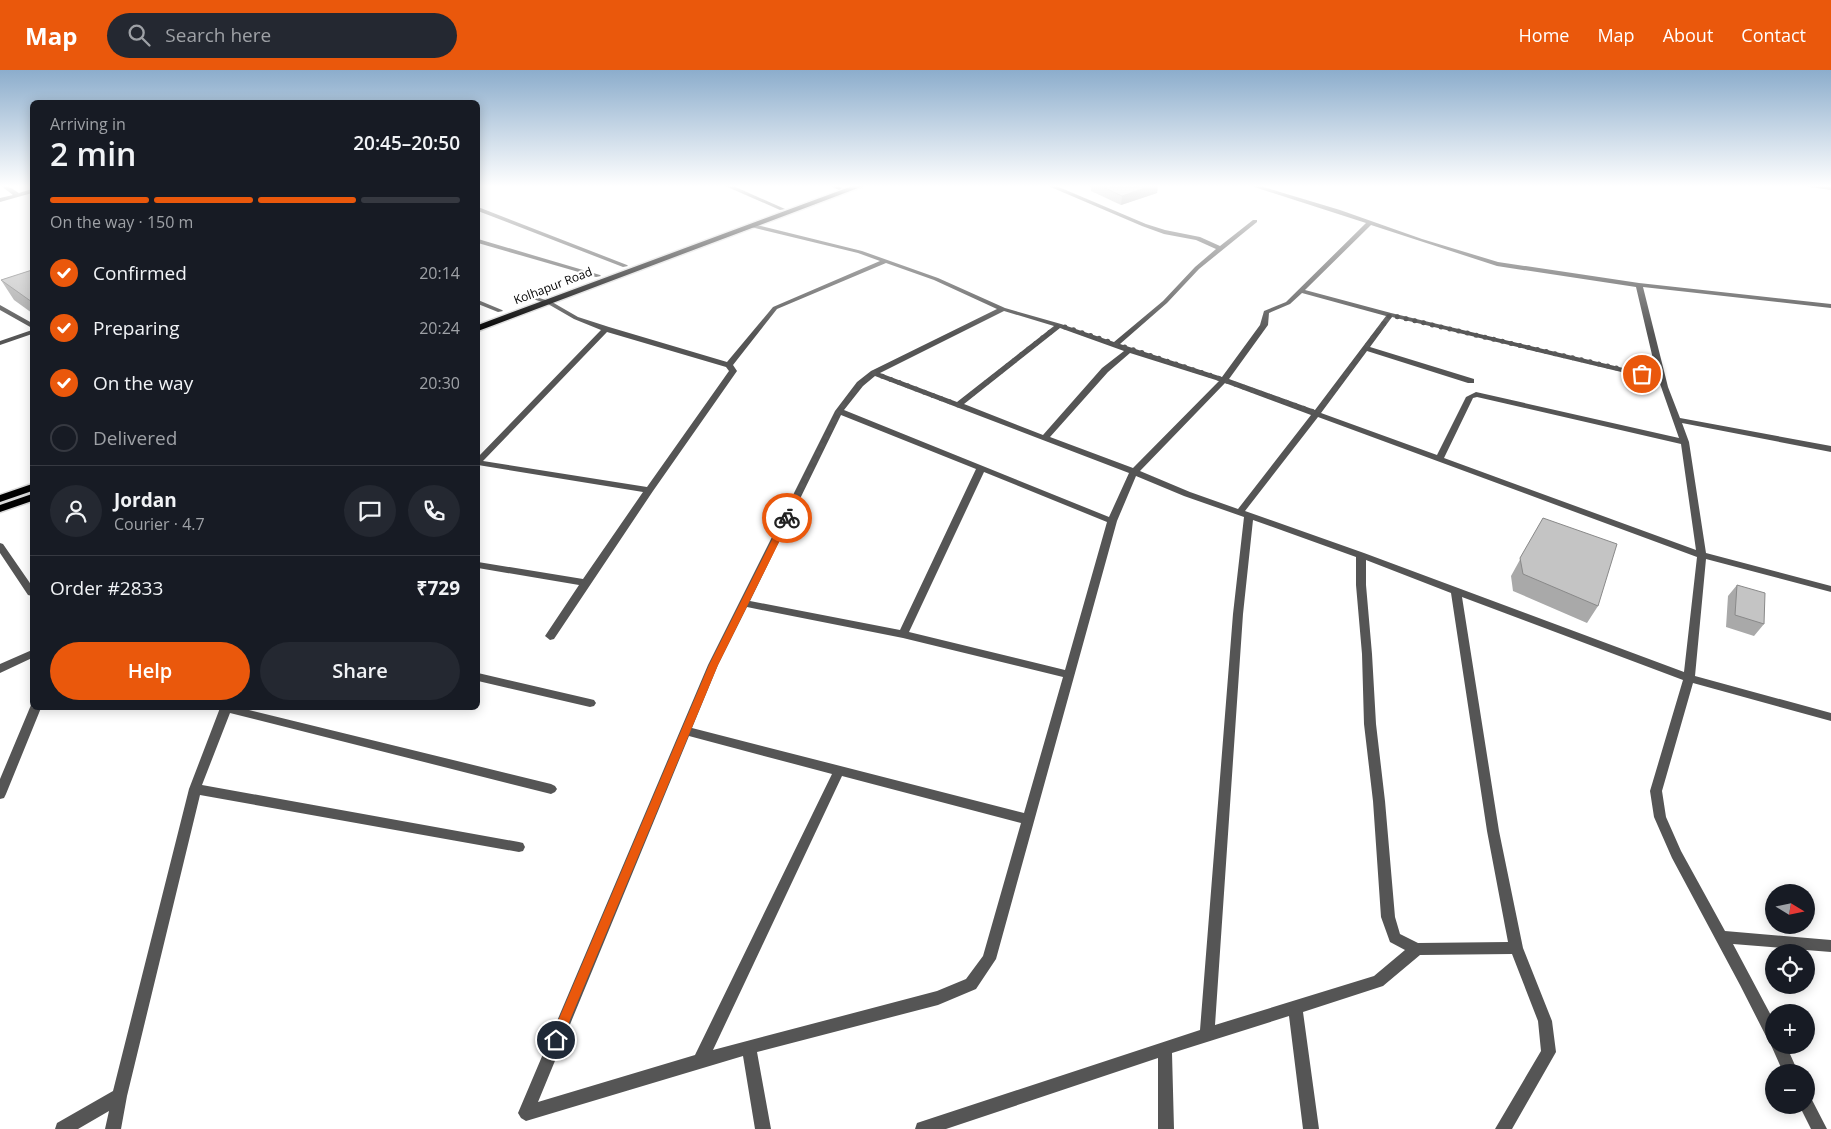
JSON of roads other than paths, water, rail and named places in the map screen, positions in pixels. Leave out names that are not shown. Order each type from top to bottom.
[{"type":"main road","name":"Kolhapur Road","points":[[480,319],[710,234]]},
{"type":"main road","name":"Kolhapur Road","points":[[480,327],[550,303],[731,234]]},
{"type":"main road","points":[[0,499],[30,487]]},
{"type":"main road","points":[[0,509],[30,498]]},
{"type":"street","points":[[542,234],[625,266]]},
{"type":"street","points":[[788,234],[860,252],[936,278],[1003,310],[1059,325],[1224,380],[1702,555],[1831,589]]},
{"type":"street","points":[[1178,234],[1198,238],[1220,249]]},
{"type":"street","points":[[1116,344],[1165,302],[1197,268],[1238,234]]},
{"type":"street","points":[[1003,310],[874,373],[860,384],[839,411],[713,665],[526,1113],[749,1046],[938,998],[971,984],[989,959],[1067,674],[1112,521],[1134,472],[1224,380],[1264,325],[1266,312],[1288,303],[1357,234]]},
{"type":"street","points":[[1408,234],[1497,264],[1639,285],[1831,306]]},
{"type":"street","points":[[480,242],[598,276]]},
{"type":"street","points":[[729,364],[775,308],[886,261]]},
{"type":"street","points":[[1639,285],[1661,379],[1685,442],[1702,555],[1689,678],[1656,791],[1660,817],[1676,854],[1765,1020]]},
{"type":"street","points":[[1300,291],[1390,315],[1661,379]]},
{"type":"street","points":[[536,299],[550,303],[576,318],[606,329],[729,364],[733,371],[550,636]]},
{"type":"street","points":[[480,303],[500,311]]},
{"type":"street","points":[[0,306],[30,325]]},
{"type":"street","points":[[1207,1036],[1245,514],[1390,315]]},
{"type":"street","points":[[958,405],[1059,325]]},
{"type":"street","points":[[480,460],[606,329]]},
{"type":"street","points":[[0,343],[30,333]]},
{"type":"street","points":[[1366,348],[1471,381]]},
{"type":"street","points":[[1045,438],[1105,370],[1130,350]]},
{"type":"street","points":[[874,373],[1187,494],[1361,555],[1689,678],[1831,717]]},
{"type":"street","points":[[1439,460],[1470,397],[1476,394],[1685,442]]},
{"type":"street","points":[[839,411],[1112,521]]},
{"type":"street","points":[[1676,420],[1831,449]]},
{"type":"street","points":[[480,462],[649,490]]},
{"type":"street","points":[[903,634],[981,468]]},
{"type":"street","points":[[0,546],[30,590]]},
{"type":"street","points":[[1361,555],[1361,585],[1367,654],[1370,724],[1379,802],[1388,917],[1395,938],[1417,949],[1516,948]]},
{"type":"street","points":[[480,565],[586,583]]},
{"type":"street","points":[[1456,590],[1493,831],[1516,948],[1545,1021],[1548,1052],[1503,1129]]},
{"type":"street","points":[[744,603],[903,634],[1067,674]]},
{"type":"street","points":[[0,670],[30,655]]},
{"type":"street","points":[[480,677],[590,703]]},
{"type":"street","points":[[0,794],[34,710]]},
{"type":"street","points":[[112,1129],[118,1096],[195,789],[225,710]]},
{"type":"street","points":[[234,710],[551,789]]},
{"type":"street","points":[[685,732],[1027,819]]},
{"type":"street","points":[[701,1060],[839,770]]},
{"type":"street","points":[[195,789],[519,847]]},
{"type":"street","points":[[1722,937],[1831,946]]},
{"type":"street","points":[[923,1129],[1165,1048],[1378,981],[1417,949]]},
{"type":"street","points":[[1296,1008],[1311,1129]]},
{"type":"street","points":[[749,1046],[763,1129]]},
{"type":"street","points":[[1165,1048],[1166,1129]]},
{"type":"street","points":[[63,1129],[118,1096]]},
{"type":"street","points":[[1812,1114],[1819,1129]]}]
